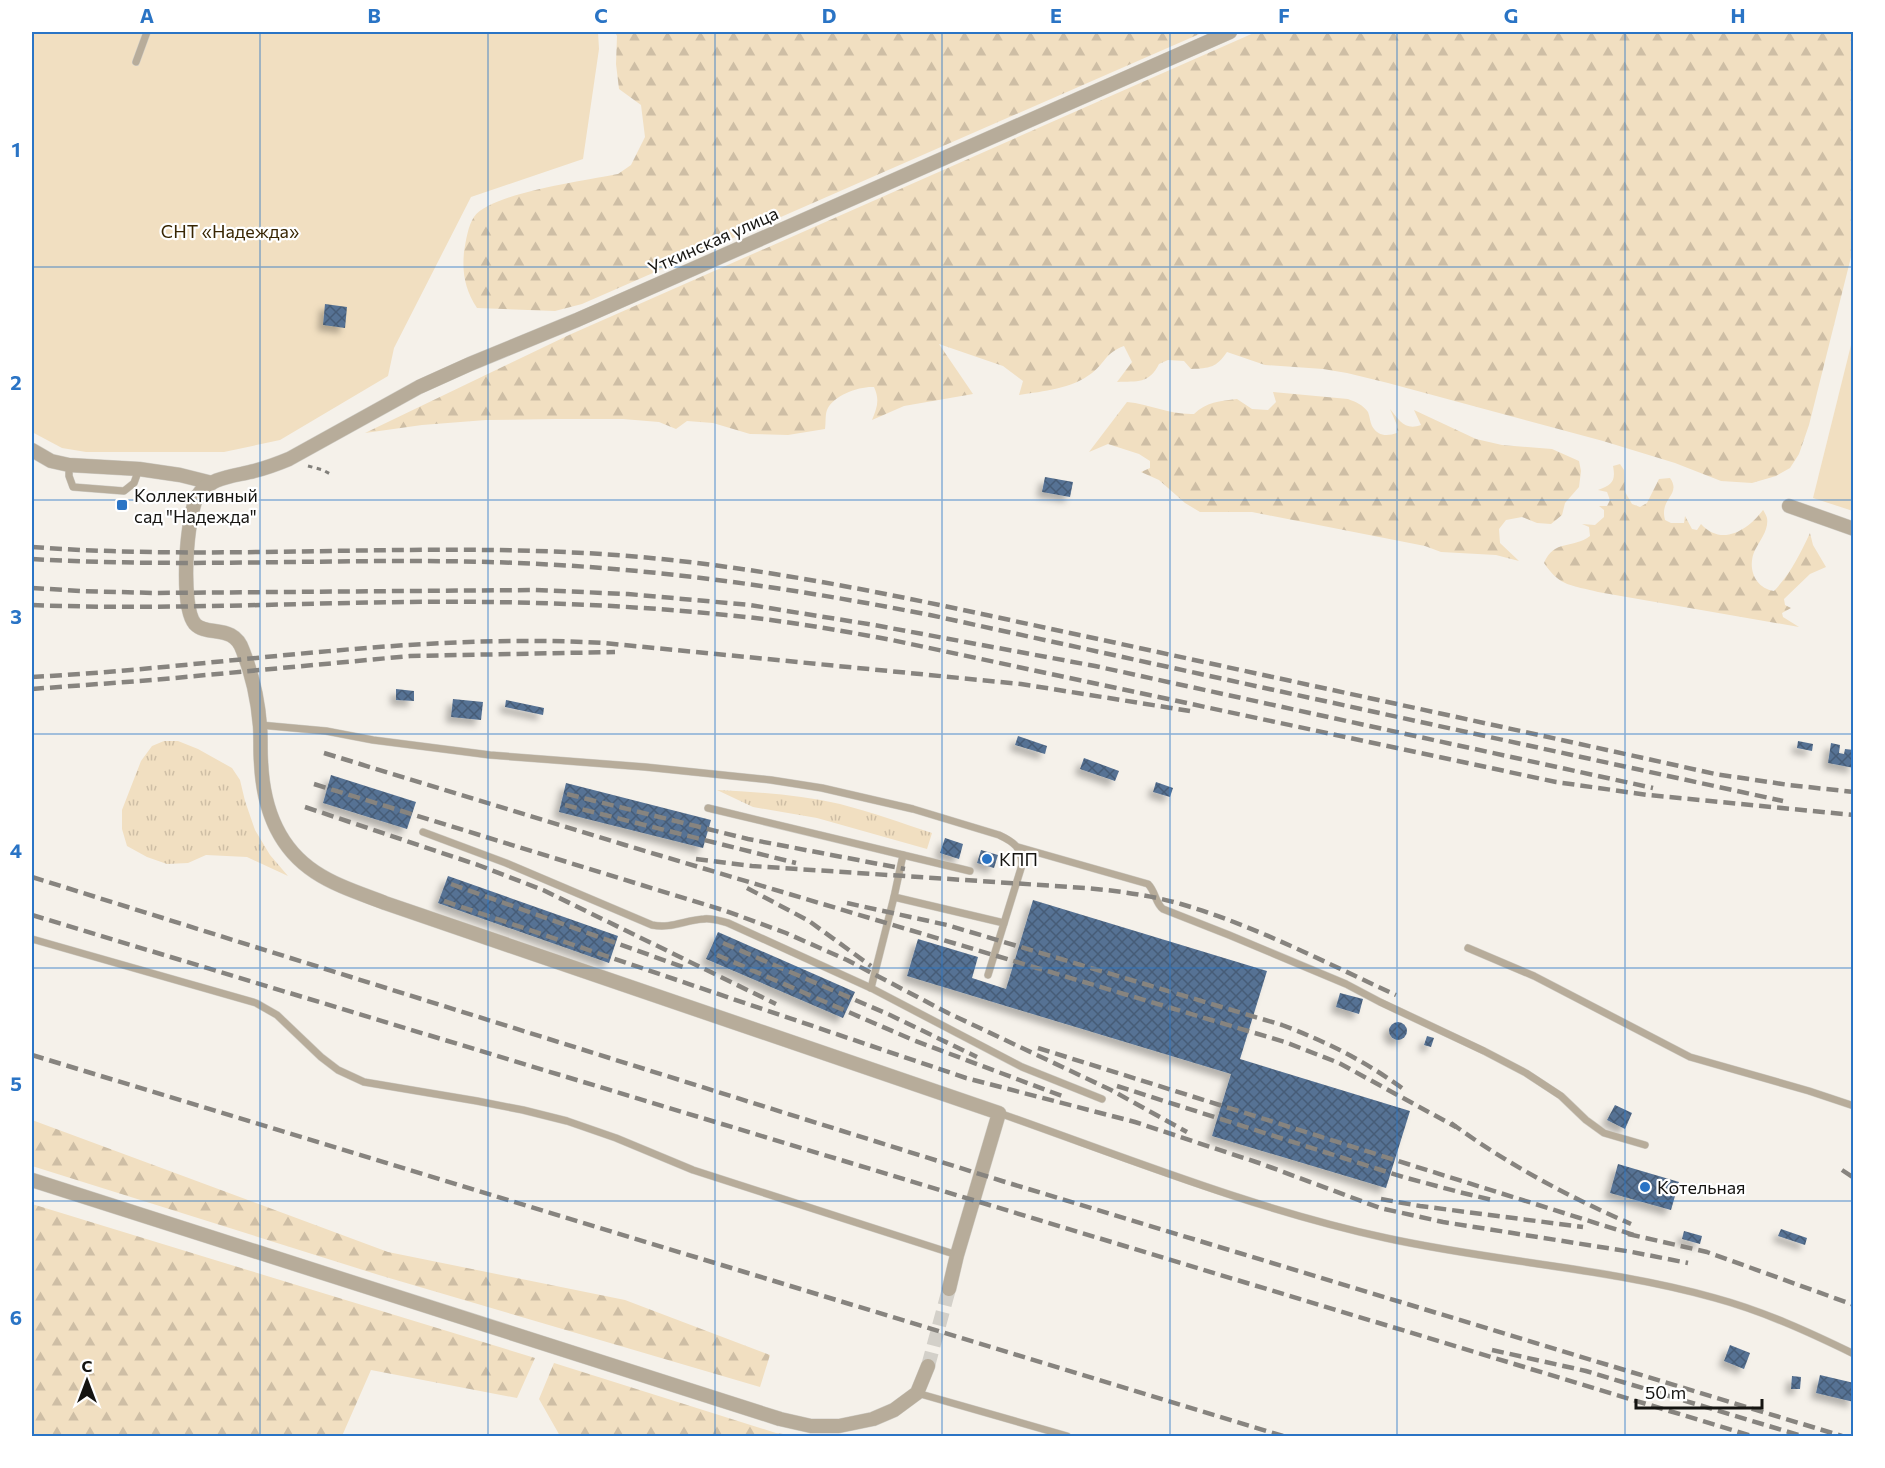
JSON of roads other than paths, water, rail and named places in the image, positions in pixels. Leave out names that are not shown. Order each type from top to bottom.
[{"type":"street","name":"Уткинская улица","points":[[212,483],[274,466],[419,387],[577,320],[1230,32]]},
{"type":"street","points":[[32,450],[51,460],[69,465],[139,469],[180,475],[212,483]]},
{"type":"street","points":[[212,483],[199,493],[191,510],[187,531],[186,577],[191,618],[197,626],[232,635],[243,648],[260,725],[262,776],[271,820],[284,842],[298,859],[324,877],[385,903],[999,1113],[949,1289]]},
{"type":"street","points":[[1789,506],[1854,529]]},
{"type":"street","points":[[32,1180],[780,1419],[811,1426],[839,1426],[873,1419],[894,1410],[917,1393],[927,1366]]},
{"type":"lane","points":[[136,62],[147,32]]},
{"type":"lane","points":[[69,465],[69,476],[73,487],[95,490],[124,491],[134,483],[139,469]]},
{"type":"lane","points":[[260,725],[326,731],[373,740],[490,755],[645,767],[792,783],[913,808],[999,835],[1011,840],[1018,847],[1022,856],[1022,865],[988,975]]},
{"type":"lane","points":[[708,808],[970,871]]},
{"type":"lane","points":[[423,832],[506,863],[652,925],[668,927],[704,919],[728,923],[871,988],[1022,1068],[1102,1100]]},
{"type":"lane","points":[[1018,847],[1148,884],[1153,888],[1158,906],[1163,909],[1346,984],[1484,1051],[1526,1073],[1561,1096],[1586,1120],[1604,1133],[1645,1144]]},
{"type":"lane","points":[[871,988],[903,855]]},
{"type":"lane","points":[[894,897],[1004,923]]},
{"type":"lane","points":[[32,939],[256,1003],[277,1015],[338,1070],[364,1082],[488,1103],[567,1121],[616,1138],[693,1170],[957,1255]]},
{"type":"lane","points":[[1468,948],[1534,976],[1690,1057],[1854,1106]]},
{"type":"lane","points":[[999,1113],[1258,1205],[1312,1221],[1461,1253],[1691,1291],[1762,1314],[1854,1354]]},
{"type":"lane","points":[[917,1393],[1067,1437]]},
{"type":"tunnel","points":[[928,1366],[949,1289]]},
{"type":"railway","points":[[32,547],[184,552],[488,550],[564,552],[700,563],[818,581],[936,604],[1715,774],[1854,792]]},
{"type":"railway","points":[[32,559],[146,563],[489,562],[601,568],[711,579],[820,595],[930,615],[1783,801]]},
{"type":"railway","points":[[32,588],[154,593],[534,590],[628,594],[750,605],[874,625],[1095,666],[1653,788]]},
{"type":"railway","points":[[32,605],[146,607],[490,602],[608,606],[747,617],[892,640],[1556,782],[1648,795],[1854,815]]},
{"type":"railway","points":[[32,677],[389,646],[460,642],[604,643],[1021,684],[1190,711]]},
{"type":"railway","points":[[32,689],[410,656],[615,652]]},
{"type":"railway","points":[[324,753],[1285,1042],[1339,1063],[1456,1127]]},
{"type":"railway","points":[[314,784],[726,911],[786,933],[847,960],[948,1013],[1111,1090],[1187,1132]]},
{"type":"railway","points":[[567,794],[748,839],[905,869]]},
{"type":"railway","points":[[565,805],[796,863]]},
{"type":"railway","points":[[305,807],[478,865],[543,890],[776,1004]]},
{"type":"railway","points":[[696,859],[752,866],[1086,888],[1146,896],[1181,904],[1236,923],[1396,995]]},
{"type":"railway","points":[[32,877],[1002,1181],[1842,1436]]},
{"type":"railway","points":[[451,884],[683,967]]},
{"type":"railway","points":[[747,888],[809,921],[871,966]]},
{"type":"railway","points":[[444,901],[966,1078],[1135,1122],[1262,1164],[1380,1208],[1443,1222],[1688,1263]]},
{"type":"railway","points":[[847,903],[947,925],[1282,1025],[1344,1052],[1402,1088]]},
{"type":"railway","points":[[32,915],[1752,1436]]},
{"type":"railway","points":[[723,943],[890,1015],[977,1057]]},
{"type":"railway","points":[[717,955],[913,1040],[1062,1096]]},
{"type":"railway","points":[[1038,1048],[1634,1235]]},
{"type":"railway","points":[[32,1055],[1283,1436]]},
{"type":"railway","points":[[1117,1086],[1403,1177],[1492,1200]]},
{"type":"railway","points":[[1451,1123],[1538,1178],[1631,1224]]},
{"type":"railway","points":[[1842,1170],[1854,1178]]},
{"type":"railway","points":[[1381,1199],[1583,1227]]},
{"type":"railway","points":[[1628,1234],[1707,1252],[1854,1305]]},
{"type":"railway","points":[[1492,1350],[1586,1371],[1802,1436]]},
{"type":"place","name":"Коллективный сад \"Надежда\"","points":[[122,505]]},
{"type":"place","name":"КПП","points":[[987,859]]},
{"type":"place","name":"Котельная","points":[[1645,1187]]},
{"type":"park label","name":"СНТ «Надежда»","points":[[230,231]]}]
